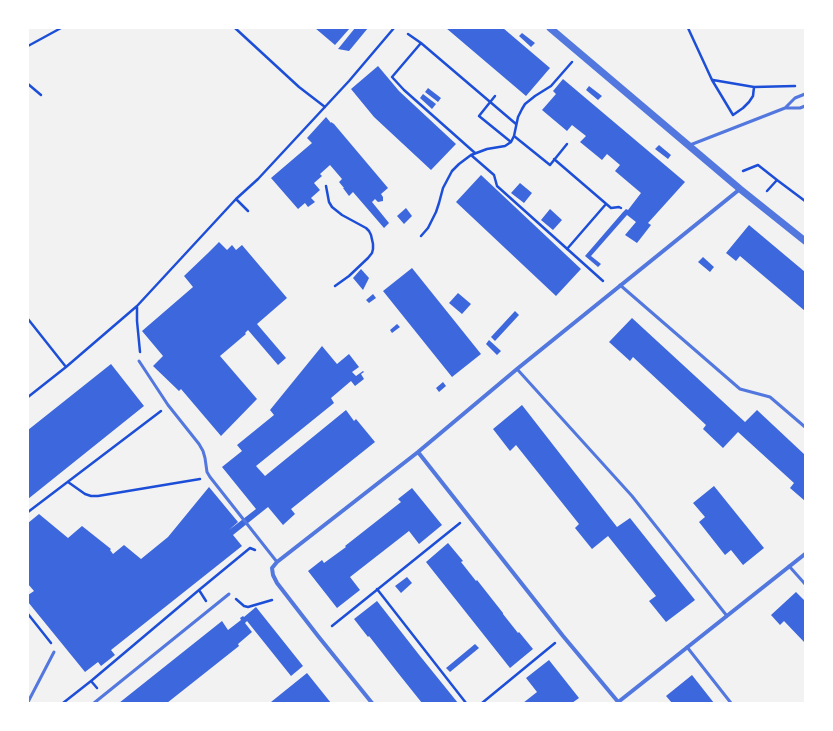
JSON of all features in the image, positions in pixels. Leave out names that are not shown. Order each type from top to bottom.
[{"type":"street","points":[[550,28],[690,145],[740,189],[805,241]]},
{"type":"street","points":[[372,703],[277,583],[273,575],[272,568],[277,562],[418,452],[517,369],[740,189]]},
{"type":"street","points":[[418,452],[563,636],[618,703],[805,554]]},
{"type":"lane","points":[[786,108],[795,98],[805,94]]},
{"type":"lane","points":[[690,145],[786,108],[800,108],[805,106]]},
{"type":"lane","points":[[620,285],[740,389],[770,397],[805,427]]},
{"type":"lane","points":[[139,361],[168,405],[199,444],[203,451],[207,472],[210,477],[277,562]]},
{"type":"lane","points":[[517,369],[632,496],[727,616]]},
{"type":"lane","points":[[789,566],[805,584]]},
{"type":"lane","points":[[94,703],[230,594]]},
{"type":"lane","points":[[687,647],[731,703]]},
{"type":"lane","points":[[28,702],[54,652]]},
{"type":"path","points":[[28,46],[61,28]]},
{"type":"path","points":[[235,28],[299,87],[325,107]]},
{"type":"path","points":[[28,397],[66,367],[137,306],[236,198],[258,179],[325,107],[394,28]]},
{"type":"path","points":[[688,28],[712,80],[734,114],[749,102],[753,96],[754,87]]},
{"type":"path","points":[[408,34],[516,124]]},
{"type":"path","points":[[421,44],[392,77],[404,90],[475,153]]},
{"type":"path","points":[[421,236],[428,228],[436,212],[443,188],[448,178],[459,164],[471,154],[504,146],[511,142],[514,136],[518,117],[525,104],[551,86],[574,60]]},
{"type":"path","points":[[712,80],[754,87],[798,86]]},
{"type":"path","points":[[28,84],[41,95]]},
{"type":"path","points":[[495,96],[479,116],[511,142]]},
{"type":"path","points":[[514,136],[550,165],[567,144]]},
{"type":"path","points":[[471,154],[494,175],[497,186],[603,281]]},
{"type":"path","points":[[554,159],[611,208],[621,208]]},
{"type":"path","points":[[744,171],[758,165],[805,201]]},
{"type":"path","points":[[767,191],[777,180]]},
{"type":"path","points":[[326,186],[329,202],[332,207],[342,215],[366,228],[371,235],[373,244],[372,254],[349,276],[335,286]]},
{"type":"path","points":[[236,198],[248,211]]},
{"type":"path","points":[[567,249],[606,204]]},
{"type":"path","points":[[137,306],[140,352],[139,361]]},
{"type":"path","points":[[28,319],[66,367]]},
{"type":"path","points":[[28,512],[168,405]]},
{"type":"path","points":[[68,482],[85,494],[98,496],[210,477]]},
{"type":"path","points":[[332,626],[460,523]]},
{"type":"path","points":[[63,703],[250,548],[256,551]]},
{"type":"path","points":[[377,590],[466,703]]},
{"type":"path","points":[[230,594],[244,606],[248,607],[272,600]]},
{"type":"path","points":[[28,614],[52,644],[54,652]]},
{"type":"path","points":[[482,703],[555,643]]},
{"type":"building","points":[[315,28],[350,28],[335,45]]},
{"type":"building","points":[[355,28],[368,28],[349,51],[338,49]]},
{"type":"building","points":[[446,28],[503,28],[550,68],[526,96]]},
{"type":"building","points":[[522,33],[535,43],[531,47],[519,36]]},
{"type":"building","points":[[378,66],[399,91],[456,144],[431,170],[374,117],[351,89]]},
{"type":"building","points":[[563,79],[685,182],[648,223],[651,225],[637,243],[625,235],[636,222],[627,215],[591,256],[601,264],[598,267],[585,256],[623,212],[626,209],[628,210],[641,193],[615,171],[620,165],[607,154],[602,160],[580,142],[586,136],[572,125],[567,131],[542,110],[556,94],[553,91]]},
{"type":"building","points":[[589,86],[602,96],[598,100],[586,90]]},
{"type":"building","points":[[428,88],[441,98],[438,102],[425,92]]},
{"type":"building","points":[[423,94],[436,104],[432,109],[420,98]]},
{"type":"building","points":[[326,117],[331,123],[334,124],[388,188],[381,194],[383,201],[378,202],[375,199],[372,202],[389,223],[384,228],[353,192],[349,196],[339,182],[342,179],[330,165],[320,174],[322,176],[314,183],[320,190],[311,198],[315,202],[308,207],[305,203],[298,209],[271,178],[312,143],[307,138]]},
{"type":"building","points":[[659,145],[671,155],[668,159],[655,149]]},
{"type":"building","points":[[481,175],[581,269],[556,296],[456,202]]},
{"type":"building","points":[[520,183],[532,193],[524,203],[511,193]]},
{"type":"building","points":[[406,208],[412,216],[404,224],[397,216]]},
{"type":"building","points":[[550,209],[562,220],[553,230],[541,220]]},
{"type":"building","points":[[749,225],[805,272],[805,311],[740,256],[736,261],[726,253]]},
{"type":"building","points":[[219,242],[227,250],[232,245],[236,250],[242,245],[287,298],[257,324],[286,358],[278,365],[248,330],[245,333],[246,334],[220,356],[257,399],[221,436],[181,389],[179,391],[153,366],[163,356],[142,331],[193,287],[184,276]]},
{"type":"building","points":[[703,257],[714,267],[710,272],[698,262]]},
{"type":"building","points":[[412,268],[481,354],[452,377],[383,291]]},
{"type":"building","points":[[361,269],[369,278],[363,290],[353,278]]},
{"type":"building","points":[[458,293],[471,304],[462,314],[449,303]]},
{"type":"building","points":[[373,294],[376,298],[369,303],[366,300]]},
{"type":"building","points":[[515,311],[519,315],[495,341],[491,337]]},
{"type":"building","points":[[632,318],[745,422],[757,410],[805,455],[805,501],[790,488],[794,483],[738,432],[723,448],[703,429],[706,425],[633,357],[630,361],[609,342]]},
{"type":"building","points":[[397,324],[400,327],[392,333],[390,330]]},
{"type":"building","points":[[489,340],[501,351],[497,355],[486,344]]},
{"type":"building","points":[[322,346],[337,364],[349,354],[359,367],[352,372],[356,376],[363,371],[364,372],[361,374],[364,379],[355,386],[351,381],[331,398],[334,403],[256,466],[265,476],[346,410],[354,421],[356,419],[375,442],[291,509],[295,514],[283,525],[268,507],[233,535],[242,546],[111,650],[115,655],[101,666],[98,662],[85,672],[28,602],[28,595],[34,591],[28,584],[28,523],[39,514],[68,538],[82,526],[111,549],[110,550],[113,554],[124,545],[141,559],[168,537],[209,487],[238,522],[229,530],[256,509],[222,467],[242,451],[237,445],[274,415],[270,410]]},
{"type":"building","points":[[111,364],[144,406],[28,499],[28,430]]},
{"type":"building","points":[[443,382],[446,386],[439,392],[436,388]]},
{"type":"building","points":[[522,405],[617,527],[630,518],[695,600],[666,622],[649,601],[656,596],[608,536],[592,549],[575,528],[579,524],[516,445],[510,451],[493,429]]},
{"type":"building","points":[[714,486],[764,548],[743,565],[731,550],[725,555],[699,522],[705,517],[693,503]]},
{"type":"building","points":[[412,488],[442,525],[419,544],[409,531],[350,577],[360,590],[337,608],[308,571],[322,560],[324,563],[346,547],[345,546],[401,502],[398,499]]},
{"type":"building","points":[[448,543],[463,561],[461,562],[476,581],[477,580],[518,633],[519,632],[533,649],[510,668],[426,562]]},
{"type":"building","points":[[407,577],[412,583],[401,593],[395,586]]},
{"type":"building","points":[[796,592],[805,601],[805,643],[784,621],[780,625],[771,615]]},
{"type":"building","points":[[377,601],[458,703],[422,703],[369,636],[368,637],[354,619]]},
{"type":"building","points":[[256,607],[303,666],[291,676],[247,621],[245,623],[252,632],[238,644],[239,646],[167,703],[119,703],[222,621],[228,630],[241,620],[240,618],[243,616],[244,617]]},
{"type":"building","points":[[475,644],[479,648],[450,672],[446,668]]},
{"type":"building","points":[[549,660],[579,698],[572,703],[523,703],[537,692],[526,678]]},
{"type":"building","points":[[307,673],[331,703],[271,702]]},
{"type":"building","points":[[692,675],[714,703],[672,703],[666,696]]}]
